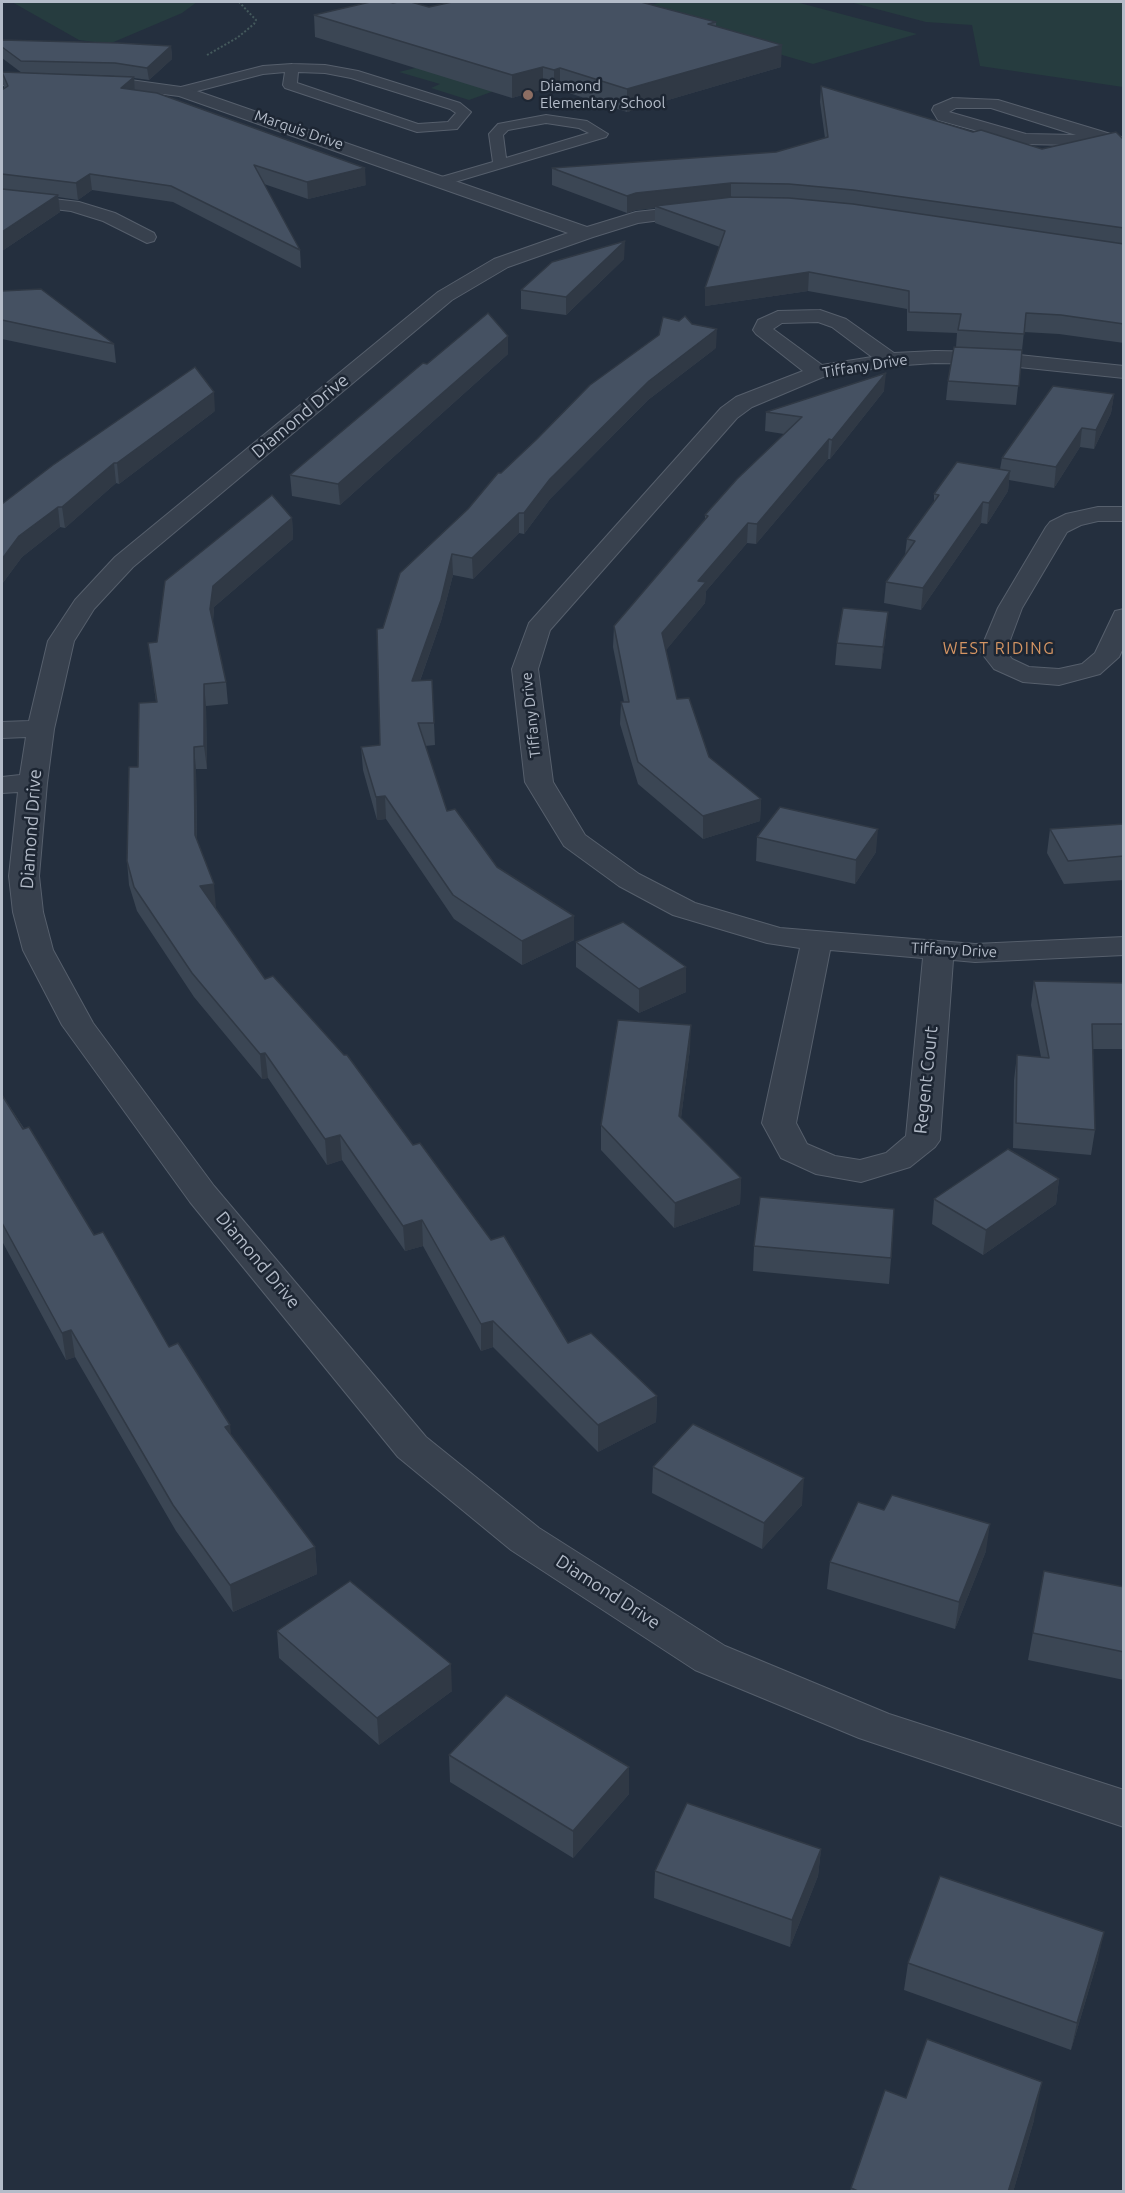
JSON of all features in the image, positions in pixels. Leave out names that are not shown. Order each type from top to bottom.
[{"type":"street","name":"Marquis Drive","points":[[2,80],[116,82],[182,91],[586,233]]},
{"type":"street","points":[[1100,137],[1073,140],[1025,140],[944,116],[940,110],[953,103],[992,103],[1124,144]]},
{"type":"street","points":[[2,198],[72,206],[109,217],[147,237]]},
{"type":"street","name":"Diamond Drive","points":[[731,207],[636,218],[501,263],[445,296],[124,562],[84,605],[61,641],[41,729],[33,783],[24,876],[28,912],[38,950],[78,1025],[202,1194],[412,1447],[525,1539],[710,1658],[874,1726],[1124,1809]]},
{"type":"street","points":[[818,372],[771,338],[763,330],[765,324],[778,317],[820,316],[839,323],[890,360]]},
{"type":"street","name":"Tiffany Drive","points":[[1124,372],[990,358],[935,357],[890,360],[818,372],[744,402],[729,413],[538,628],[525,669],[539,782],[574,840],[629,880],[684,909],[778,937],[975,953],[1124,946]]},
{"type":"street","points":[[1124,514],[1098,514],[1058,527],[1010,608],[993,651],[1003,663],[1023,674],[1059,677],[1091,669],[1106,657],[1124,616]]},
{"type":"street","points":[[2,730],[41,729]]},
{"type":"street","points":[[2,785],[33,783]]},
{"type":"street","name":"Regent Court","points":[[817,940],[779,1123],[793,1151],[828,1166],[861,1172],[898,1161],[923,1140],[939,950]]},
{"type":"lane","points":[[182,91],[262,70],[292,68],[325,69],[353,74],[455,106],[465,112],[452,126],[417,128],[290,85],[292,68]]},
{"type":"lane","points":[[443,181],[601,134],[582,124],[546,119],[503,127],[496,134],[500,163]]},
{"type":"path","points":[[205,56],[237,38],[254,24],[256,20],[239,2]]},
{"type":"green space","points":[[12,2],[197,2],[182,13],[109,44],[79,40]]},
{"type":"green space","points":[[663,2],[796,2],[917,34],[813,64],[628,10]]},
{"type":"green space","points":[[850,2],[1123,2],[1123,87],[980,66],[972,25],[926,22]]},
{"type":"green space","points":[[431,64],[505,87],[469,100],[431,88],[440,84],[399,72]]},
{"type":"building","points":[[370,2],[411,2],[429,7],[452,2],[641,2],[716,22],[708,24],[782,45],[627,89],[560,68],[554,70],[543,67],[512,75],[314,15]]},
{"type":"building","points":[[2,40],[171,46],[147,68],[115,63],[21,61],[2,47]]},
{"type":"building","points":[[2,72],[134,77],[121,88],[157,93],[365,168],[307,182],[254,165],[300,250],[171,186],[90,174],[76,183],[2,174],[2,90],[8,86]]},
{"type":"building","points":[[821,86],[973,132],[981,130],[1042,149],[1116,132],[1124,140],[1124,228],[853,190],[789,184],[731,183],[636,193],[627,196],[552,168],[776,152],[828,137]]},
{"type":"building","points":[[2,189],[58,195],[2,232]]},
{"type":"building","points":[[732,197],[789,198],[853,204],[1124,244],[1124,324],[1061,315],[1026,313],[1024,334],[958,330],[961,314],[909,312],[909,291],[809,272],[705,288],[725,231],[655,206]]},
{"type":"building","points":[[625,241],[566,297],[521,290],[552,262]]},
{"type":"building","points":[[41,289],[114,344],[2,320],[2,291]]},
{"type":"building","points":[[488,313],[508,336],[338,484],[290,475],[423,363],[427,364]]},
{"type":"building","points":[[685,316],[692,324],[717,329],[649,381],[550,479],[524,513],[519,513],[472,558],[452,554],[441,600],[412,681],[432,680],[434,723],[418,723],[447,811],[455,809],[497,867],[574,916],[522,941],[453,895],[385,796],[376,797],[361,747],[380,745],[377,629],[383,628],[400,573],[468,509],[498,473],[501,473],[537,439],[590,385],[659,335],[663,317],[679,321]]},
{"type":"building","points":[[954,347],[1022,350],[1019,386],[948,381]]},
{"type":"building","points":[[195,367],[214,392],[114,463],[62,507],[58,507],[19,536],[2,559],[2,504],[53,465]]},
{"type":"building","points":[[886,373],[832,440],[829,439],[757,524],[748,523],[698,581],[706,582],[662,633],[677,699],[689,698],[709,757],[761,799],[703,816],[638,762],[621,702],[629,702],[614,626],[737,479],[802,417],[766,412]]},
{"type":"building","points":[[1053,386],[1114,394],[1096,430],[1082,428],[1056,467],[1002,458]]},
{"type":"building","points":[[957,462],[1010,471],[989,503],[983,502],[923,588],[886,582],[915,541],[907,539],[939,495],[934,494]]},
{"type":"building","points":[[272,495],[292,518],[213,586],[210,609],[226,682],[204,684],[204,746],[194,747],[195,835],[214,884],[200,886],[265,979],[273,976],[344,1055],[347,1055],[413,1145],[420,1143],[491,1240],[504,1236],[568,1343],[591,1333],[657,1396],[598,1425],[493,1321],[481,1324],[422,1220],[403,1226],[340,1135],[325,1139],[265,1053],[260,1054],[192,973],[134,887],[127,861],[129,767],[138,767],[139,703],[157,702],[148,643],[157,642],[165,581]]},
{"type":"building","points":[[843,608],[888,612],[883,647],[837,643]]},
{"type":"building","points":[[780,807],[878,829],[856,860],[757,837]]},
{"type":"building","points":[[1124,824],[1124,856],[1068,861],[1050,829]]},
{"type":"building","points":[[623,922],[686,967],[639,989],[576,942]]},
{"type":"building","points":[[1034,981],[1124,983],[1124,1024],[1092,1024],[1095,1130],[1016,1123],[1017,1055],[1049,1058]]},
{"type":"building","points":[[618,1020],[691,1025],[679,1116],[741,1178],[675,1203],[601,1125]]},
{"type":"building","points":[[2,1095],[23,1129],[29,1127],[94,1235],[103,1232],[169,1347],[178,1343],[230,1425],[225,1427],[315,1547],[230,1585],[173,1505],[71,1330],[62,1333],[2,1223]]},
{"type":"building","points":[[1008,1149],[1059,1179],[986,1230],[934,1199]]},
{"type":"building","points":[[760,1197],[894,1209],[891,1258],[754,1246]]},
{"type":"building","points":[[693,1424],[804,1478],[764,1523],[653,1467]]},
{"type":"building","points":[[892,1495],[990,1524],[959,1602],[830,1562],[858,1502],[884,1510]]},
{"type":"building","points":[[1044,1571],[1124,1587],[1124,1652],[1033,1633]]},
{"type":"building","points":[[350,1581],[451,1664],[377,1718],[277,1631]]},
{"type":"building","points":[[506,1695],[629,1767],[573,1831],[449,1755]]},
{"type":"building","points":[[687,1803],[821,1849],[792,1920],[655,1871]]},
{"type":"building","points":[[940,1876],[1104,1932],[1077,2023],[908,1963]]},
{"type":"building","points":[[927,2039],[1042,2082],[1008,2192],[860,2192],[851,2188],[885,2090],[906,2098]]},
{"type":"place","name":"Diamond Elementary School","points":[[528,95]]},
{"type":"district","name":"WEST RIDING","points":[[999,649]]}]
